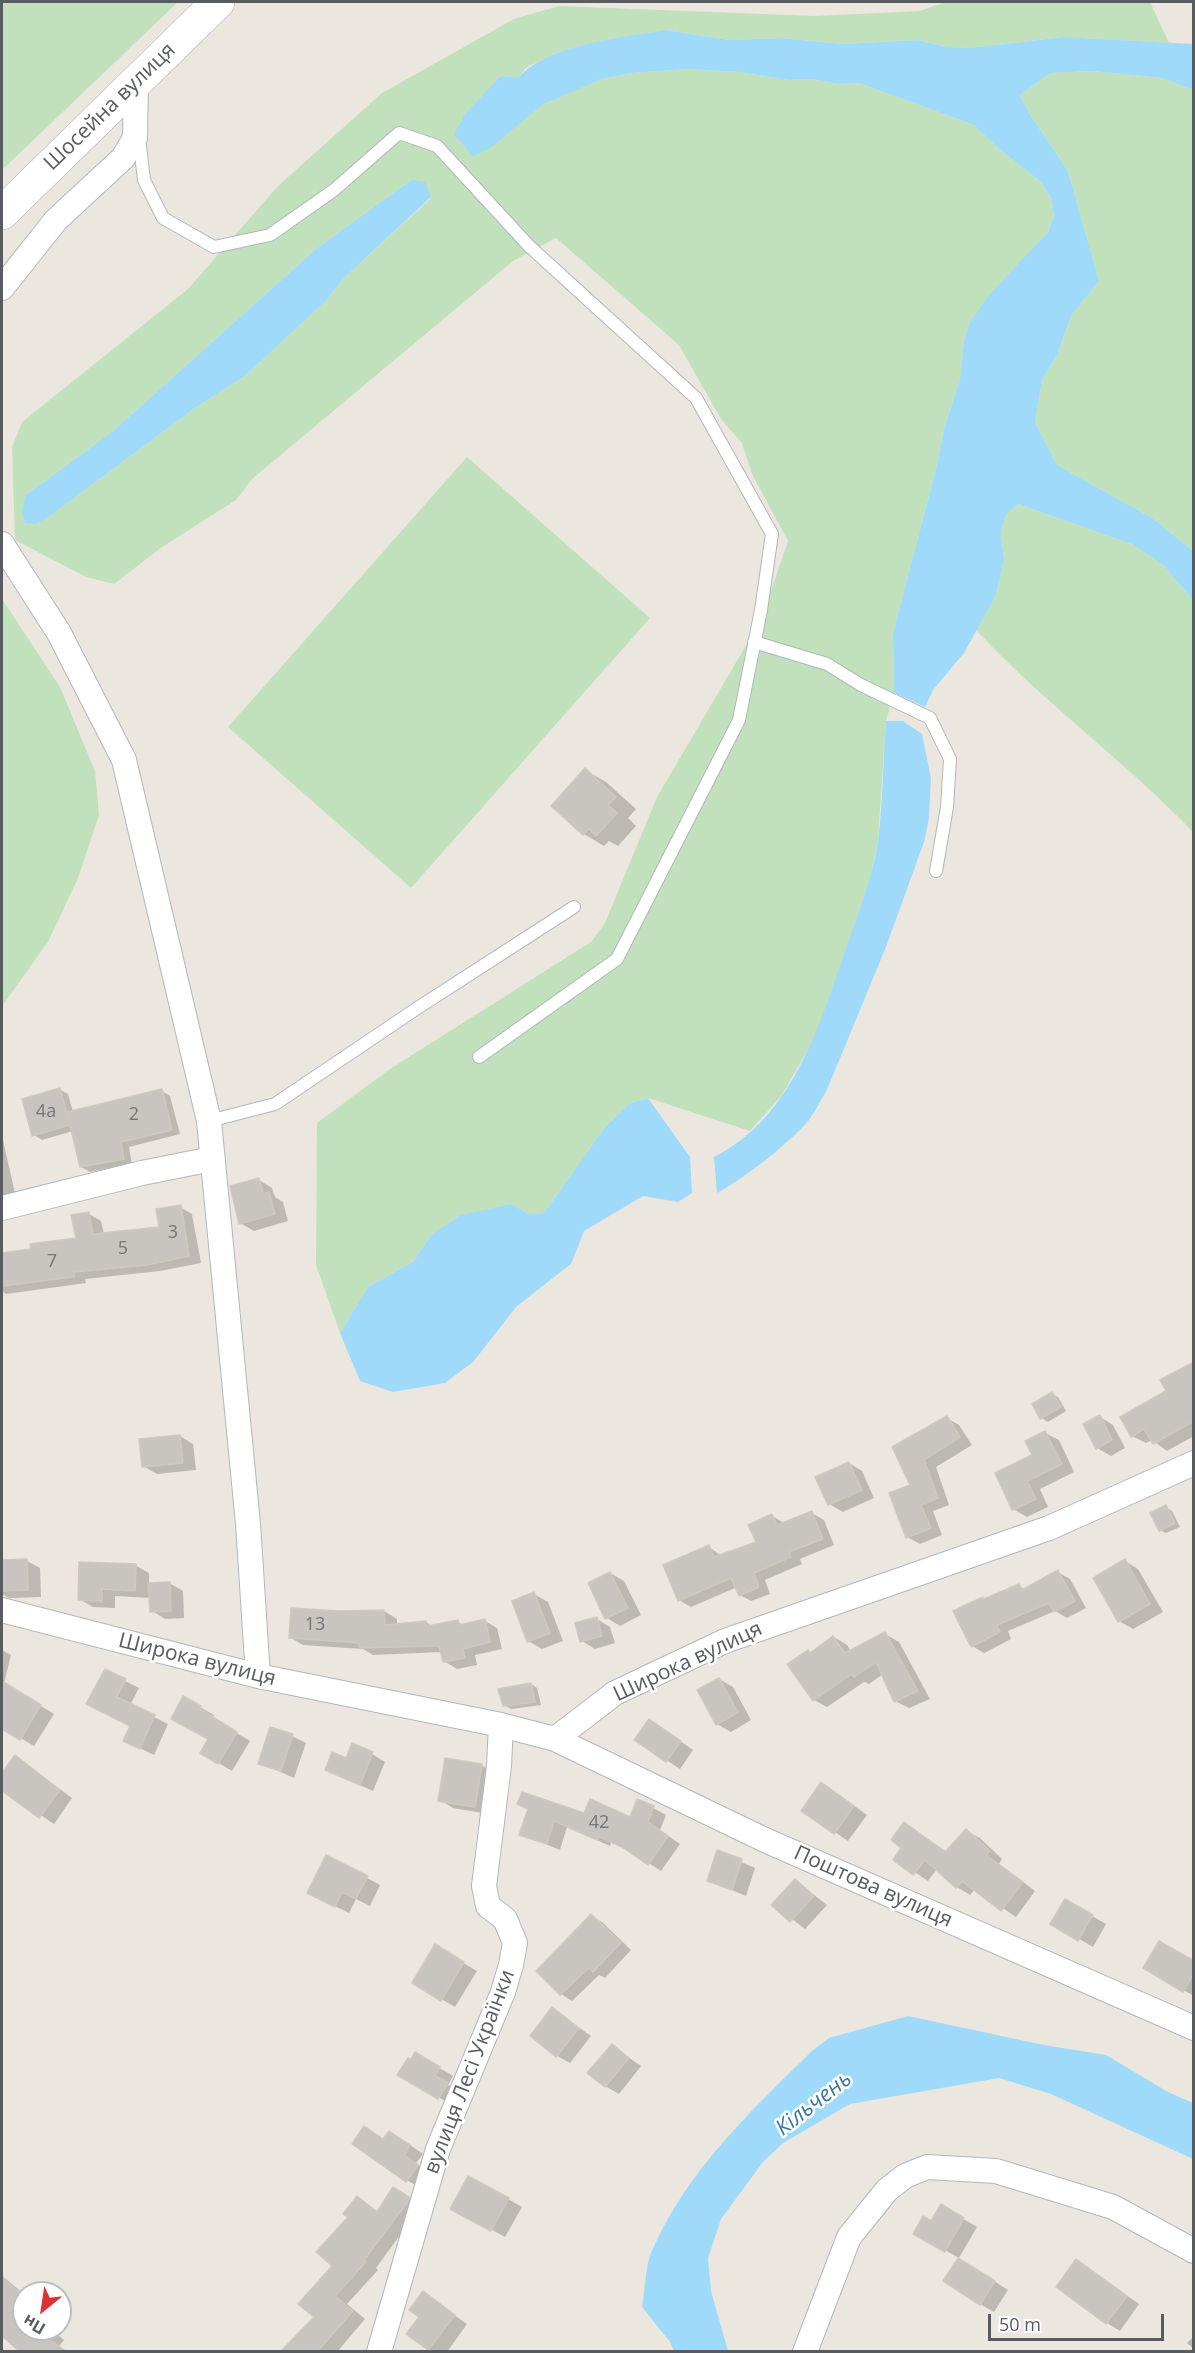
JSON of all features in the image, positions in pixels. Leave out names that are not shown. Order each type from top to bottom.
[{"type":"main road","name":"Шосейна вулиця","points":[[2,213],[218,2]]},
{"type":"street","points":[[2,288],[56,220],[123,158],[135,138],[136,83]]},
{"type":"street","points":[[2,544],[59,633],[124,760],[209,1121],[248,1524],[258,1676]]},
{"type":"street","points":[[2,1208],[142,1173],[212,1159]]},
{"type":"street","name":"Широка вулиця","points":[[2,1610],[258,1676],[501,1725],[555,1739],[615,1693],[725,1641],[1049,1528],[1194,1462]]},
{"type":"street","name":"вулиця Лесі Українки","points":[[379,2352],[438,2149],[503,1992],[515,1943],[505,1919],[488,1906],[484,1886],[499,1766],[501,1725]]},
{"type":"street","name":"Поштова вулиця","points":[[555,1739],[765,1840],[1194,2028]]},
{"type":"street","points":[[805,2352],[849,2237],[888,2190],[905,2175],[927,2167],[996,2171],[1113,2206],[1194,2251]]},
{"type":"lane","points":[[137,121],[144,180],[163,218],[214,247],[270,235],[334,190],[399,134],[437,146],[529,246],[696,398],[772,534],[739,720],[617,959],[479,1057]]},
{"type":"lane","points":[[754,642],[827,664],[861,685],[930,718],[950,759],[947,807],[936,871]]},
{"type":"lane","points":[[209,1121],[275,1104],[574,907]]},
{"type":"green space","points":[[2,2],[178,2],[2,170]]},
{"type":"green space","points":[[946,2],[1150,2],[1169,43],[1063,37],[971,48],[947,47],[918,40],[843,44],[781,38],[729,40],[666,30],[558,53],[527,67],[518,78],[501,76],[459,124],[517,124],[542,105],[584,86],[601,79],[632,73],[689,69],[739,72],[788,80],[812,79],[838,84],[859,83],[974,125],[999,149],[1041,182],[1051,198],[1054,216],[1048,232],[969,324],[964,341],[960,379],[944,429],[937,465],[893,633],[894,693],[886,721],[878,840],[870,879],[819,1030],[782,1095],[750,1131],[648,1098],[630,1103],[605,1127],[544,1213],[528,1214],[512,1204],[431,1235],[413,1262],[368,1287],[340,1333],[316,1265],[317,1123],[390,1069],[591,942],[605,923],[657,797],[761,620],[788,541],[752,474],[742,443],[721,419],[679,345],[556,238],[513,261],[252,479],[236,500],[162,547],[114,584],[86,577],[15,540],[12,447],[22,422],[188,289],[278,186],[382,93],[514,19],[559,6],[815,16],[919,11]],"holes":[[[411,180],[431,198],[342,280],[327,300],[246,375],[195,408],[50,516],[26,495],[113,431],[317,248]]]},
{"type":"green space","points":[[1093,71],[1162,78],[1193,90],[1193,551],[1154,519],[1057,465],[1035,422],[1042,380],[1057,355],[1071,316],[1099,281],[1068,171],[1029,113],[1020,95],[1050,73]]},
{"type":"green space","points":[[467,457],[650,618],[411,888],[228,727]]},
{"type":"green space","points":[[1018,504],[1134,545],[1164,566],[1193,600],[1193,832],[1002,657],[976,630],[996,595],[1004,560],[1001,532],[1006,515]]},
{"type":"green space","points":[[2,599],[60,687],[95,771],[99,815],[78,878],[48,942],[2,1006]]},
{"type":"water","points":[[666,30],[729,40],[781,38],[843,44],[918,40],[947,47],[971,48],[1063,37],[1193,44],[1193,90],[1162,78],[1093,71],[1050,73],[1020,95],[1029,113],[1068,171],[1099,281],[1071,316],[1057,355],[1042,380],[1035,422],[1057,465],[1154,519],[1193,551],[1193,600],[1164,566],[1134,545],[1018,504],[1006,515],[1001,532],[1004,560],[996,595],[964,653],[933,690],[925,707],[894,693],[893,633],[937,465],[944,429],[960,379],[964,341],[969,324],[989,295],[1048,232],[1054,216],[1051,198],[1041,182],[999,149],[974,125],[859,83],[838,84],[812,79],[788,80],[739,72],[689,69],[632,73],[601,79],[542,105],[490,148],[473,156],[454,134],[465,114],[501,76],[518,78],[548,57],[587,44]]},
{"type":"water","points":[[411,180],[425,182],[431,197],[342,280],[327,300],[246,375],[195,408],[50,516],[36,524],[25,523],[22,510],[26,495],[113,431],[317,248]]},
{"type":"water","points":[[886,721],[903,721],[922,734],[931,778],[929,818],[924,842],[886,947],[826,1092],[801,1129],[766,1160],[717,1193],[714,1157],[741,1140],[764,1118],[784,1093],[814,1036],[826,1005],[865,893],[876,853]]},
{"type":"water","points":[[648,1098],[690,1157],[692,1193],[678,1202],[643,1196],[584,1231],[571,1264],[517,1306],[473,1362],[445,1383],[393,1392],[360,1381],[340,1333],[368,1287],[413,1262],[431,1235],[461,1215],[512,1204],[528,1214],[544,1213],[605,1127],[630,1103]]},
{"type":"water","name":"Кільчень","points":[[908,2016],[1044,2045],[1106,2055],[1168,2092],[1193,2103],[1193,2159],[1051,2094],[999,2078],[850,2104],[783,2143],[763,2162],[721,2219],[708,2258],[711,2291],[728,2351],[674,2351],[670,2342],[642,2307],[651,2253],[682,2195],[744,2119],[813,2050],[829,2038]]},
{"type":"building","points":[[585,768],[616,797],[608,805],[617,813],[596,836],[589,829],[583,835],[551,806]]},
{"type":"building","points":[[60,1088],[69,1121],[67,1112],[162,1089],[172,1130],[121,1142],[124,1159],[80,1167],[70,1125],[32,1136],[22,1099]]},
{"type":"building","points":[[259,1178],[263,1194],[269,1192],[275,1214],[239,1224],[230,1186]]},
{"type":"building","points":[[181,1205],[189,1256],[147,1265],[74,1272],[74,1277],[2,1286],[2,1253],[31,1249],[30,1244],[76,1238],[71,1215],[89,1212],[93,1234],[159,1227],[156,1209]]},
{"type":"building","points":[[1194,1362],[1194,1421],[1153,1444],[1144,1429],[1131,1437],[1120,1417],[1166,1391],[1160,1380]]},
{"type":"building","points":[[1052,1392],[1061,1407],[1040,1419],[1032,1404]]},
{"type":"building","points":[[1100,1415],[1112,1440],[1096,1449],[1083,1424]]},
{"type":"building","points":[[947,1416],[960,1437],[924,1460],[938,1498],[921,1505],[931,1528],[906,1538],[889,1493],[910,1485],[892,1447]]},
{"type":"building","points":[[1045,1431],[1062,1464],[1027,1481],[1036,1499],[1012,1510],[995,1473],[1032,1455],[1025,1441]]},
{"type":"building","points":[[180,1435],[183,1463],[142,1467],[139,1439]]},
{"type":"building","points":[[849,1462],[862,1490],[828,1505],[815,1477]]},
{"type":"building","points":[[1166,1505],[1175,1523],[1159,1531],[1150,1513]]},
{"type":"building","points":[[812,1511],[823,1539],[789,1552],[791,1557],[754,1573],[759,1587],[739,1596],[731,1578],[678,1601],[663,1565],[709,1545],[714,1557],[756,1542],[748,1525],[772,1514],[777,1525]]},
{"type":"building","points":[[27,1559],[28,1590],[2,1591],[2,1560]]},
{"type":"building","points":[[1125,1559],[1150,1604],[1118,1622],[1093,1578]]},
{"type":"building","points":[[79,1562],[136,1564],[135,1591],[102,1589],[102,1601],[78,1600]]},
{"type":"building","points":[[1058,1570],[1075,1601],[1054,1612],[1049,1603],[997,1625],[1000,1632],[971,1647],[953,1611],[1019,1584],[1022,1590]]},
{"type":"building","points":[[610,1572],[628,1608],[605,1619],[588,1583]]},
{"type":"building","points":[[170,1582],[171,1611],[150,1612],[148,1583]]},
{"type":"building","points":[[534,1592],[550,1633],[527,1642],[512,1601]]},
{"type":"building","points":[[291,1608],[340,1611],[384,1610],[385,1625],[426,1621],[427,1626],[458,1620],[459,1625],[485,1619],[490,1642],[463,1649],[465,1658],[443,1662],[439,1646],[359,1648],[359,1643],[289,1638]]},
{"type":"building","points":[[597,1617],[602,1636],[580,1642],[575,1623]]},
{"type":"building","points":[[885,1632],[918,1691],[894,1702],[876,1662],[854,1677],[852,1674],[813,1701],[787,1664],[808,1650],[810,1653],[833,1636],[845,1653]]},
{"type":"building","points":[[105,1669],[126,1679],[117,1697],[155,1715],[140,1749],[123,1741],[130,1726],[86,1704]]},
{"type":"building","points":[[719,1678],[738,1712],[716,1725],[697,1690]]},
{"type":"building","points":[[2,1681],[41,1705],[20,1740],[2,1729]]},
{"type":"building","points":[[531,1683],[535,1702],[503,1706],[498,1689]]},
{"type":"building","points":[[183,1696],[237,1732],[218,1764],[200,1753],[208,1739],[171,1719]]},
{"type":"building","points":[[649,1719],[681,1741],[666,1762],[634,1740]]},
{"type":"building","points":[[270,1727],[293,1734],[281,1771],[258,1764]]},
{"type":"building","points":[[352,1743],[373,1752],[360,1785],[325,1770],[332,1752],[346,1758]]},
{"type":"building","points":[[15,1755],[60,1790],[39,1818],[2,1791],[2,1773]]},
{"type":"building","points":[[445,1758],[482,1764],[475,1807],[438,1801]]},
{"type":"building","points":[[821,1782],[854,1806],[834,1834],[801,1811]]},
{"type":"building","points":[[522,1792],[584,1813],[590,1799],[630,1817],[637,1799],[654,1806],[648,1822],[668,1836],[648,1865],[622,1847],[598,1836],[597,1840],[554,1821],[547,1844],[519,1835],[528,1809],[517,1804]]},
{"type":"building","points":[[904,1822],[945,1852],[966,1829],[990,1851],[986,1855],[1023,1882],[1001,1911],[962,1881],[956,1888],[925,1860],[913,1875],[893,1860],[901,1848],[891,1840]]},
{"type":"building","points":[[717,1850],[742,1859],[732,1890],[707,1881]]},
{"type":"building","points":[[326,1855],[368,1876],[356,1899],[342,1892],[335,1907],[307,1893]]},
{"type":"building","points":[[795,1879],[814,1896],[790,1922],[771,1905]]},
{"type":"building","points":[[1065,1899],[1093,1915],[1078,1941],[1050,1924]]},
{"type":"building","points":[[591,1914],[621,1943],[593,1972],[589,1968],[560,1995],[536,1971]]},
{"type":"building","points":[[1159,1941],[1194,1961],[1194,1973],[1183,1992],[1143,1968]]},
{"type":"building","points":[[435,1944],[464,1962],[441,2001],[412,1983]]},
{"type":"building","points":[[552,2007],[579,2028],[556,2057],[530,2036]]},
{"type":"building","points":[[612,2044],[629,2058],[605,2087],[587,2073]]},
{"type":"building","points":[[415,2052],[440,2067],[435,2076],[448,2083],[438,2099],[397,2075],[408,2058],[411,2059]]},
{"type":"building","points":[[364,2126],[383,2139],[389,2131],[410,2145],[404,2155],[418,2165],[406,2182],[352,2144]]},
{"type":"building","points":[[468,2176],[509,2198],[491,2231],[450,2209]]},
{"type":"building","points":[[393,2187],[409,2197],[407,2203],[364,2260],[366,2262],[335,2296],[353,2311],[317,2352],[280,2352],[314,2317],[298,2304],[332,2266],[316,2252],[348,2217],[343,2214],[357,2196],[377,2212]]},
{"type":"building","points":[[941,2204],[964,2218],[945,2252],[913,2234],[923,2216],[931,2221]]},
{"type":"building","points":[[958,2258],[995,2281],[980,2305],[943,2281]]},
{"type":"building","points":[[1076,2259],[1127,2296],[1106,2324],[1056,2287]]},
{"type":"building","points":[[2,2278],[12,2286],[12,2341],[51,2341],[67,2352],[20,2352],[2,2336]]},
{"type":"building","points":[[423,2291],[455,2315],[428,2350],[406,2334],[419,2317],[409,2310]]}]
